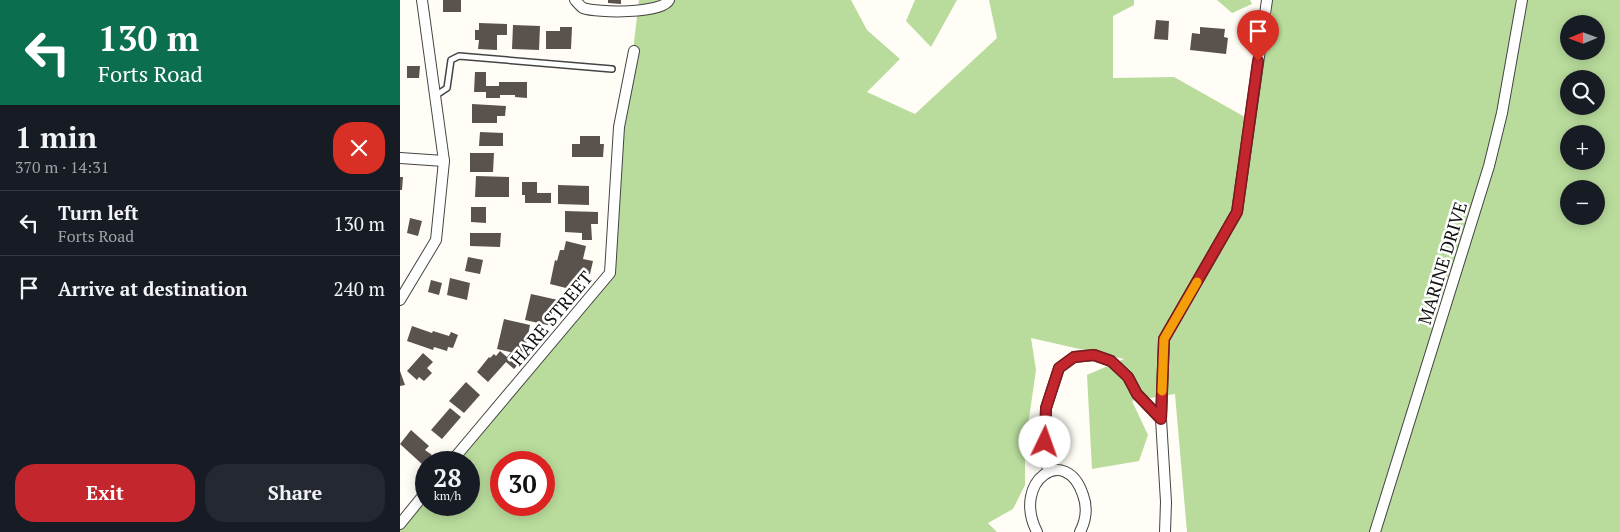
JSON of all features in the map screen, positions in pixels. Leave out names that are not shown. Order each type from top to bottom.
[{"type":"street","points":[[400,300],[436,240],[444,161],[422,0]]},
{"type":"street","points":[[575,0],[583,8],[632,11],[656,9],[668,3],[669,0]]},
{"type":"street","points":[[1165,532],[1166,502],[1161,419],[1164,339],[1237,212],[1267,0]]},
{"type":"street","name":"MARINE DRIVE","points":[[1375,532],[1489,166],[1502,113],[1522,0]]},
{"type":"street","name":"HARE STREET","points":[[460,451],[610,273],[618,127],[634,51]]},
{"type":"street","points":[[400,158],[444,161]]},
{"type":"street","points":[[1048,472],[1045,442],[1046,408],[1059,368],[1074,357],[1094,355],[1111,361],[1128,377],[1137,394],[1161,419]]},
{"type":"street","points":[[1037,532],[1030,511],[1030,497],[1040,477],[1048,472],[1056,471],[1070,474],[1081,489],[1086,508],[1086,518],[1080,532]]},
{"type":"street","points":[[400,524],[415,506]]},
{"type":"lane","points":[[435,96],[447,88],[451,60],[459,56],[612,69]]},
{"type":"green space","points":[[639,0],[851,0],[867,30],[900,59],[867,92],[915,114],[997,38],[989,0],[1134,0],[1134,5],[1113,16],[1113,78],[1174,77],[1252,121],[1272,20],[1271,0],[1620,0],[1620,532],[1187,532],[1175,394],[1132,401],[1148,435],[1139,461],[1092,469],[1087,375],[1124,359],[1031,338],[1036,370],[1025,446],[1025,485],[1013,509],[988,523],[997,532],[400,532],[400,522],[415,504],[415,516],[480,516],[480,451],[460,451],[606,278]]},
{"type":"green space","points":[[915,0],[957,0],[931,47],[906,21]]},
{"type":"green space","points":[[1217,0],[1250,0],[1252,4],[1232,13]]},
{"type":"building","points":[[443,0],[461,0],[461,12],[443,12]]},
{"type":"building","points":[[608,0],[621,0],[621,4],[608,3]]},
{"type":"building","points":[[1156,20],[1169,21],[1168,40],[1154,39]]},
{"type":"building","points":[[479,23],[507,24],[507,35],[497,35],[497,50],[478,49],[479,40],[475,40],[475,30],[479,30]]},
{"type":"building","points":[[513,25],[540,26],[539,50],[512,49]]},
{"type":"building","points":[[560,27],[572,27],[571,49],[546,49],[546,31],[560,31]]},
{"type":"building","points":[[1200,27],[1225,29],[1224,37],[1228,38],[1226,54],[1190,50],[1192,33],[1200,34]]},
{"type":"building","points":[[407,66],[420,66],[419,78],[407,78]]},
{"type":"building","points":[[475,72],[486,72],[486,86],[499,86],[499,82],[527,82],[527,98],[515,97],[515,95],[500,95],[500,98],[486,98],[486,92],[474,92]]},
{"type":"building","points":[[472,104],[506,106],[505,116],[497,116],[497,123],[472,123]]},
{"type":"building","points":[[480,132],[503,133],[503,146],[479,146]]},
{"type":"building","points":[[580,136],[600,136],[600,144],[604,144],[603,157],[572,157],[572,144],[580,144]]},
{"type":"building","points":[[470,153],[494,153],[493,172],[470,172]]},
{"type":"building","points":[[476,176],[509,177],[509,197],[475,197]]},
{"type":"building","points":[[400,177],[403,177],[402,190],[400,190]]},
{"type":"building","points":[[522,182],[537,182],[537,193],[551,193],[551,203],[525,203],[525,195],[522,195]]},
{"type":"building","points":[[558,185],[589,186],[589,205],[558,204]]},
{"type":"building","points":[[471,207],[486,207],[486,223],[471,222]]},
{"type":"building","points":[[565,211],[598,212],[598,224],[591,224],[592,240],[582,240],[582,233],[565,232]]},
{"type":"building","points":[[410,218],[422,221],[418,236],[407,233]]},
{"type":"building","points":[[470,233],[501,233],[500,247],[470,246]]},
{"type":"building","points":[[566,241],[586,246],[583,259],[593,261],[590,274],[578,273],[574,290],[550,284],[555,260],[557,261],[560,250],[564,250]]},
{"type":"building","points":[[468,257],[483,260],[480,274],[465,271]]},
{"type":"building","points":[[450,278],[470,283],[467,300],[447,295]]},
{"type":"building","points":[[431,280],[442,283],[439,295],[428,292]]},
{"type":"building","points":[[531,294],[558,300],[552,326],[525,320]]},
{"type":"building","points":[[504,319],[530,325],[524,355],[497,349]]},
{"type":"building","points":[[412,326],[432,333],[433,331],[449,336],[451,332],[458,335],[453,348],[448,347],[447,351],[434,347],[433,350],[407,341]]},
{"type":"building","points":[[500,351],[507,357],[511,352],[521,361],[514,369],[506,362],[488,382],[477,372],[489,357],[494,354],[496,356]]},
{"type":"building","points":[[423,353],[433,362],[427,368],[432,373],[424,381],[419,377],[417,380],[407,371]]},
{"type":"building","points":[[400,371],[405,385],[400,386]]},
{"type":"building","points":[[466,382],[480,395],[464,413],[449,401]]},
{"type":"building","points":[[450,408],[461,417],[442,439],[431,430]]},
{"type":"building","points":[[411,430],[429,446],[425,450],[426,451],[415,451],[415,458],[400,444]]},
{"type":"slow traffic","points":[[1162,391],[1164,339],[1197,282]]},
{"type":"route","points":[[1045,442],[1046,408],[1059,368],[1074,357],[1094,355],[1111,361],[1128,377],[1137,394],[1152,412],[1161,419],[1164,339],[1237,212],[1258,61]]}]
